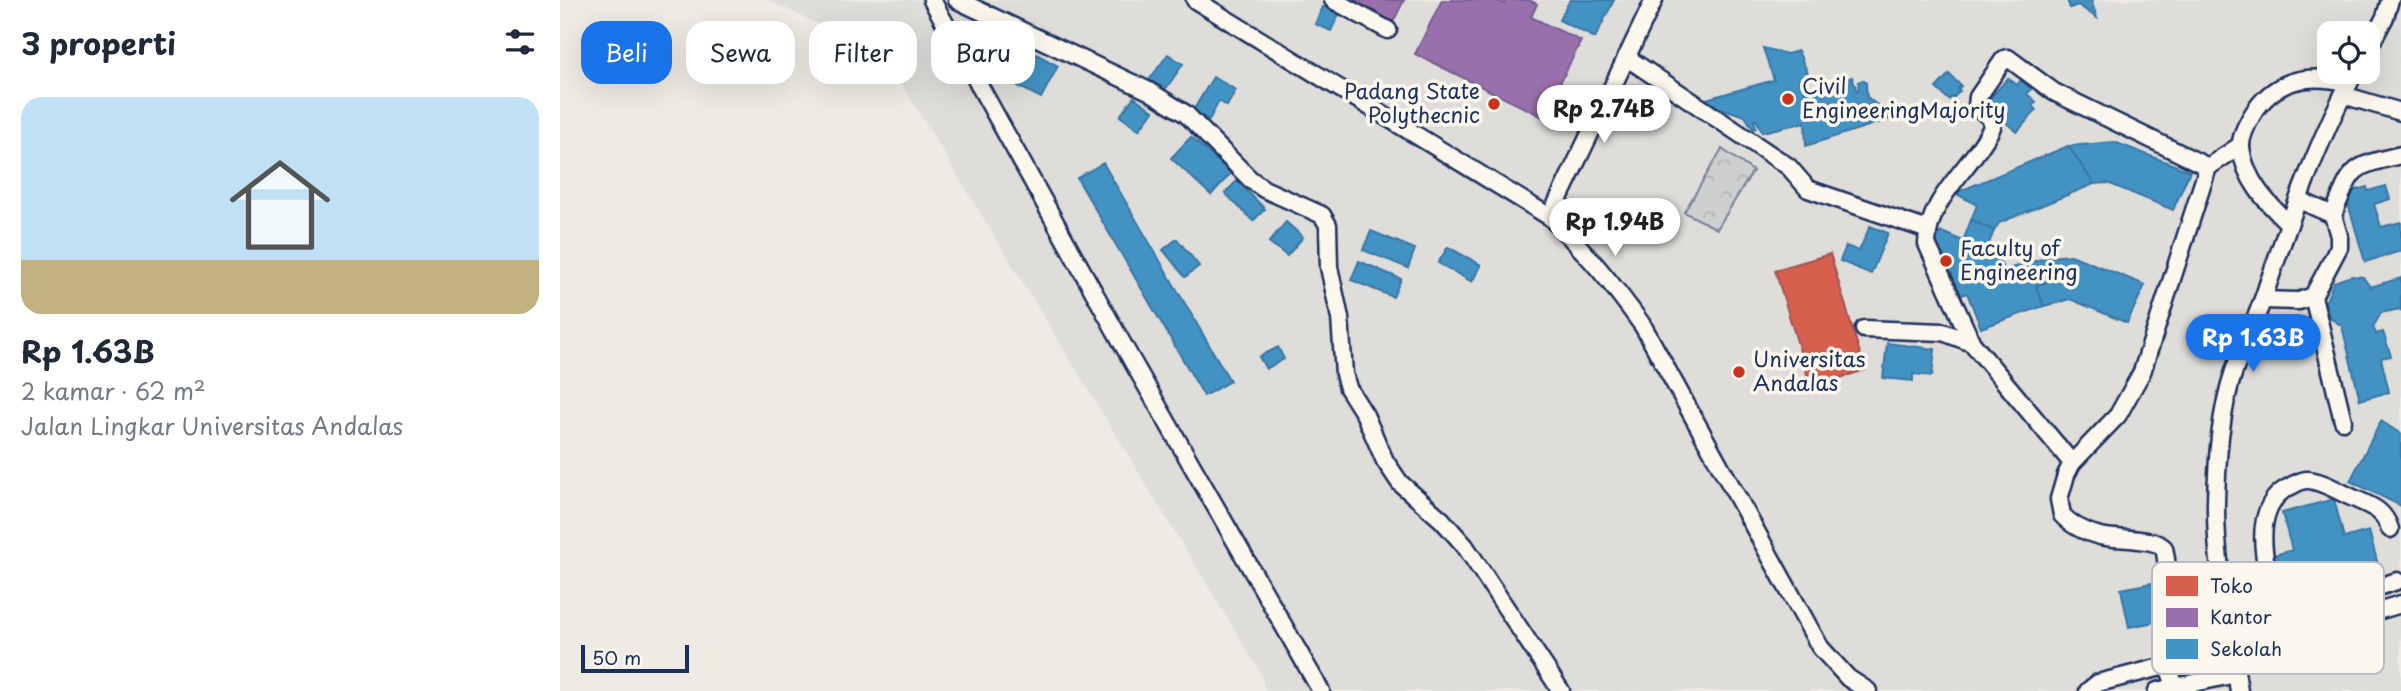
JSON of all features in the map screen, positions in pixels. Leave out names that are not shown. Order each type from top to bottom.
[{"type":"street","points":[[932,0],[1138,371],[1321,691]]},
{"type":"street","points":[[957,0],[1149,91],[1186,114],[1250,180],[1322,215],[1328,225],[1328,251],[1340,318],[1344,374],[1348,388],[1365,415],[1385,461],[1400,483],[1442,520],[1465,546],[1561,691]]},
{"type":"street","points":[[1195,0],[1550,217],[1585,251],[1643,326],[1820,647],[1848,678],[1868,691]]},
{"type":"street","points":[[1333,0],[1388,30]]},
{"type":"street","points":[[1550,217],[1654,0]]},
{"type":"street","points":[[2380,35],[2393,19],[2391,0],[2401,3]]},
{"type":"street","points":[[1626,57],[1789,167],[1808,189],[1928,230]]},
{"type":"street","points":[[2072,464],[1972,343],[1929,253],[1928,230],[1941,201],[1991,131],[1991,119],[1978,106],[1977,100],[2004,59],[2008,58],[2054,92],[2208,167]]},
{"type":"street","points":[[2289,224],[2265,201],[2254,185],[2241,145],[2245,129],[2258,105],[2272,92],[2299,79],[2317,78]]},
{"type":"street","points":[[2221,562],[2216,527],[2219,455],[2222,423],[2234,371],[2263,300],[2289,224],[2349,84]]},
{"type":"street","points":[[2351,84],[2401,113]]},
{"type":"street","points":[[2165,562],[2164,548],[2154,542],[2101,537],[2069,522],[2062,515],[2059,499],[2061,487],[2072,464],[2118,415],[2143,372],[2208,167],[2241,145]]},
{"type":"street","points":[[2263,300],[2299,301],[2312,296],[2339,247],[2333,215],[2352,173],[2358,167],[2401,155]]},
{"type":"street","points":[[2299,200],[2333,215]]},
{"type":"street","points":[[2312,296],[2343,421]]},
{"type":"street","points":[[1864,329],[1943,332],[1972,343]]},
{"type":"street","points":[[2267,562],[2263,541],[2268,508],[2276,495],[2287,487],[2306,480],[2326,485],[2374,507],[2386,516],[2390,529]]},
{"type":"street","points":[[2384,586],[2397,582]]},
{"type":"street","points":[[2384,609],[2401,604]]},
{"type":"street","points":[[2088,691],[2098,683],[2152,669]]},
{"type":"street","points":[[2171,674],[2175,687]]},
{"type":"street","points":[[2157,691],[2236,674],[2239,691]]},
{"type":"shaded area","name":"Universitas Andalas","points":[[768,0],[2401,0],[2401,691],[1265,691],[1261,673],[902,84],[917,84],[917,21],[812,21]]},
{"type":"green space","points":[[1722,149],[1753,171],[1717,229],[1684,212]]},
{"type":"building: Toko","points":[[1830,254],[1865,370],[1811,387],[1775,270]]},
{"type":"building: Kantor","points":[[1348,0],[1404,0],[1393,22]]},
{"type":"building: Kantor","points":[[1442,0],[1497,0],[1504,4],[1506,0],[1529,0],[1537,4],[1531,17],[1581,41],[1543,117],[1415,54]]},
{"type":"building: Sekolah","points":[[1570,0],[1614,0],[1595,38],[1559,20]]},
{"type":"building: Sekolah","points":[[2067,0],[2091,0],[2097,18],[2078,5],[2070,8]]},
{"type":"building: Sekolah","points":[[1323,7],[1339,14],[1331,31],[1315,24]]},
{"type":"building: Sekolah","name":"Civil EngineeringMajority","points":[[1763,48],[1787,54],[1798,51],[1810,78],[1799,81],[1804,91],[1852,77],[1857,91],[1858,82],[1863,80],[1866,83],[1867,97],[1893,118],[1806,146],[1805,122],[1762,132],[1756,119],[1756,128],[1753,129],[1745,116],[1699,101],[1774,80]]},
{"type":"building: Sekolah","points":[[1168,54],[1183,64],[1162,94],[1147,83]]},
{"type":"building: Sekolah","points":[[1035,56],[1058,66],[1041,98],[1018,86],[1035,84]]},
{"type":"building: Sekolah","points":[[1949,74],[1961,86],[1958,89],[1960,91],[1949,100],[1936,88]]},
{"type":"building: Sekolah","points":[[1213,77],[1236,90],[1227,106],[1219,101],[1209,120],[1193,111]]},
{"type":"building: Sekolah","points":[[2008,78],[2017,85],[2021,80],[2031,89],[2027,94],[2036,102],[2032,106],[2036,110],[2017,132],[1985,104]]},
{"type":"building: Sekolah","points":[[1134,97],[1153,111],[1139,130],[1120,116]]},
{"type":"building: Sekolah","points":[[1191,137],[1231,173],[1211,195],[1171,158]]},
{"type":"building: Sekolah","points":[[2114,142],[2190,171],[2173,210],[2108,183],[2094,184],[2068,146]]},
{"type":"building: Sekolah","points":[[2068,146],[2094,184],[1999,223],[1994,231],[1971,220],[1977,205],[1955,193]]},
{"type":"building: Sekolah","points":[[1103,163],[1230,381],[1204,396],[1077,178]]},
{"type":"building: Sekolah","points":[[1237,181],[1265,209],[1253,221],[1225,193]]},
{"type":"building: Sekolah","points":[[2386,186],[2390,199],[2374,204],[2381,227],[2401,222],[2401,251],[2365,262],[2345,193],[2367,187],[2368,191]]},
{"type":"building: Sekolah","points":[[1971,220],[1994,231],[1989,243],[2004,270],[2049,257],[2057,278],[2036,286],[2044,306],[1981,328],[1967,293],[1957,297],[1932,236],[1942,232],[1963,241]]},
{"type":"building: Sekolah","points":[[1286,222],[1303,237],[1287,256],[1269,242]]},
{"type":"building: Sekolah","points":[[1870,226],[1888,233],[1871,274],[1840,261],[1846,246],[1859,251]]},
{"type":"building: Sekolah","points":[[1371,231],[1415,249],[1408,268],[1363,250]]},
{"type":"building: Sekolah","points":[[1177,239],[1199,266],[1185,277],[1163,250]]},
{"type":"building: Sekolah","points":[[1448,247],[1481,265],[1472,282],[1438,263]]},
{"type":"building: Sekolah","points":[[2071,255],[2145,285],[2127,323],[2070,299],[2044,306],[2036,286],[2057,278],[2049,257]]},
{"type":"building: Sekolah","points":[[1359,261],[1401,279],[1393,297],[1351,280]]},
{"type":"building: Sekolah","points":[[2351,276],[2363,277],[2370,287],[2401,278],[2401,311],[2381,313],[2373,327],[2376,334],[2383,332],[2391,356],[2381,358],[2389,392],[2360,400],[2342,326],[2330,318],[2325,303],[2334,282]]},
{"type":"building: Sekolah","points":[[1887,343],[1935,349],[1932,376],[1913,374],[1913,381],[1883,378]]},
{"type":"building: Sekolah","points":[[1278,347],[1284,359],[1266,369],[1259,357]]},
{"type":"building: Sekolah","points":[[2381,421],[2401,434],[2401,506],[2350,481]]},
{"type":"building: Sekolah","points":[[2334,499],[2344,538],[2369,531],[2377,562],[2273,562],[2271,556],[2292,550],[2282,513]]},
{"type":"building: Sekolah","points":[[2152,583],[2152,623],[2129,627],[2121,589]]},
{"type":"place","name":"Civil EngineeringMajority","points":[[1788,99]]},
{"type":"place","name":"Padang State Polythecnic","points":[[1494,104]]},
{"type":"place","name":"Faculty of Engineering","points":[[1946,261]]},
{"type":"place","name":"Universitas Andalas","points":[[1739,372]]}]
